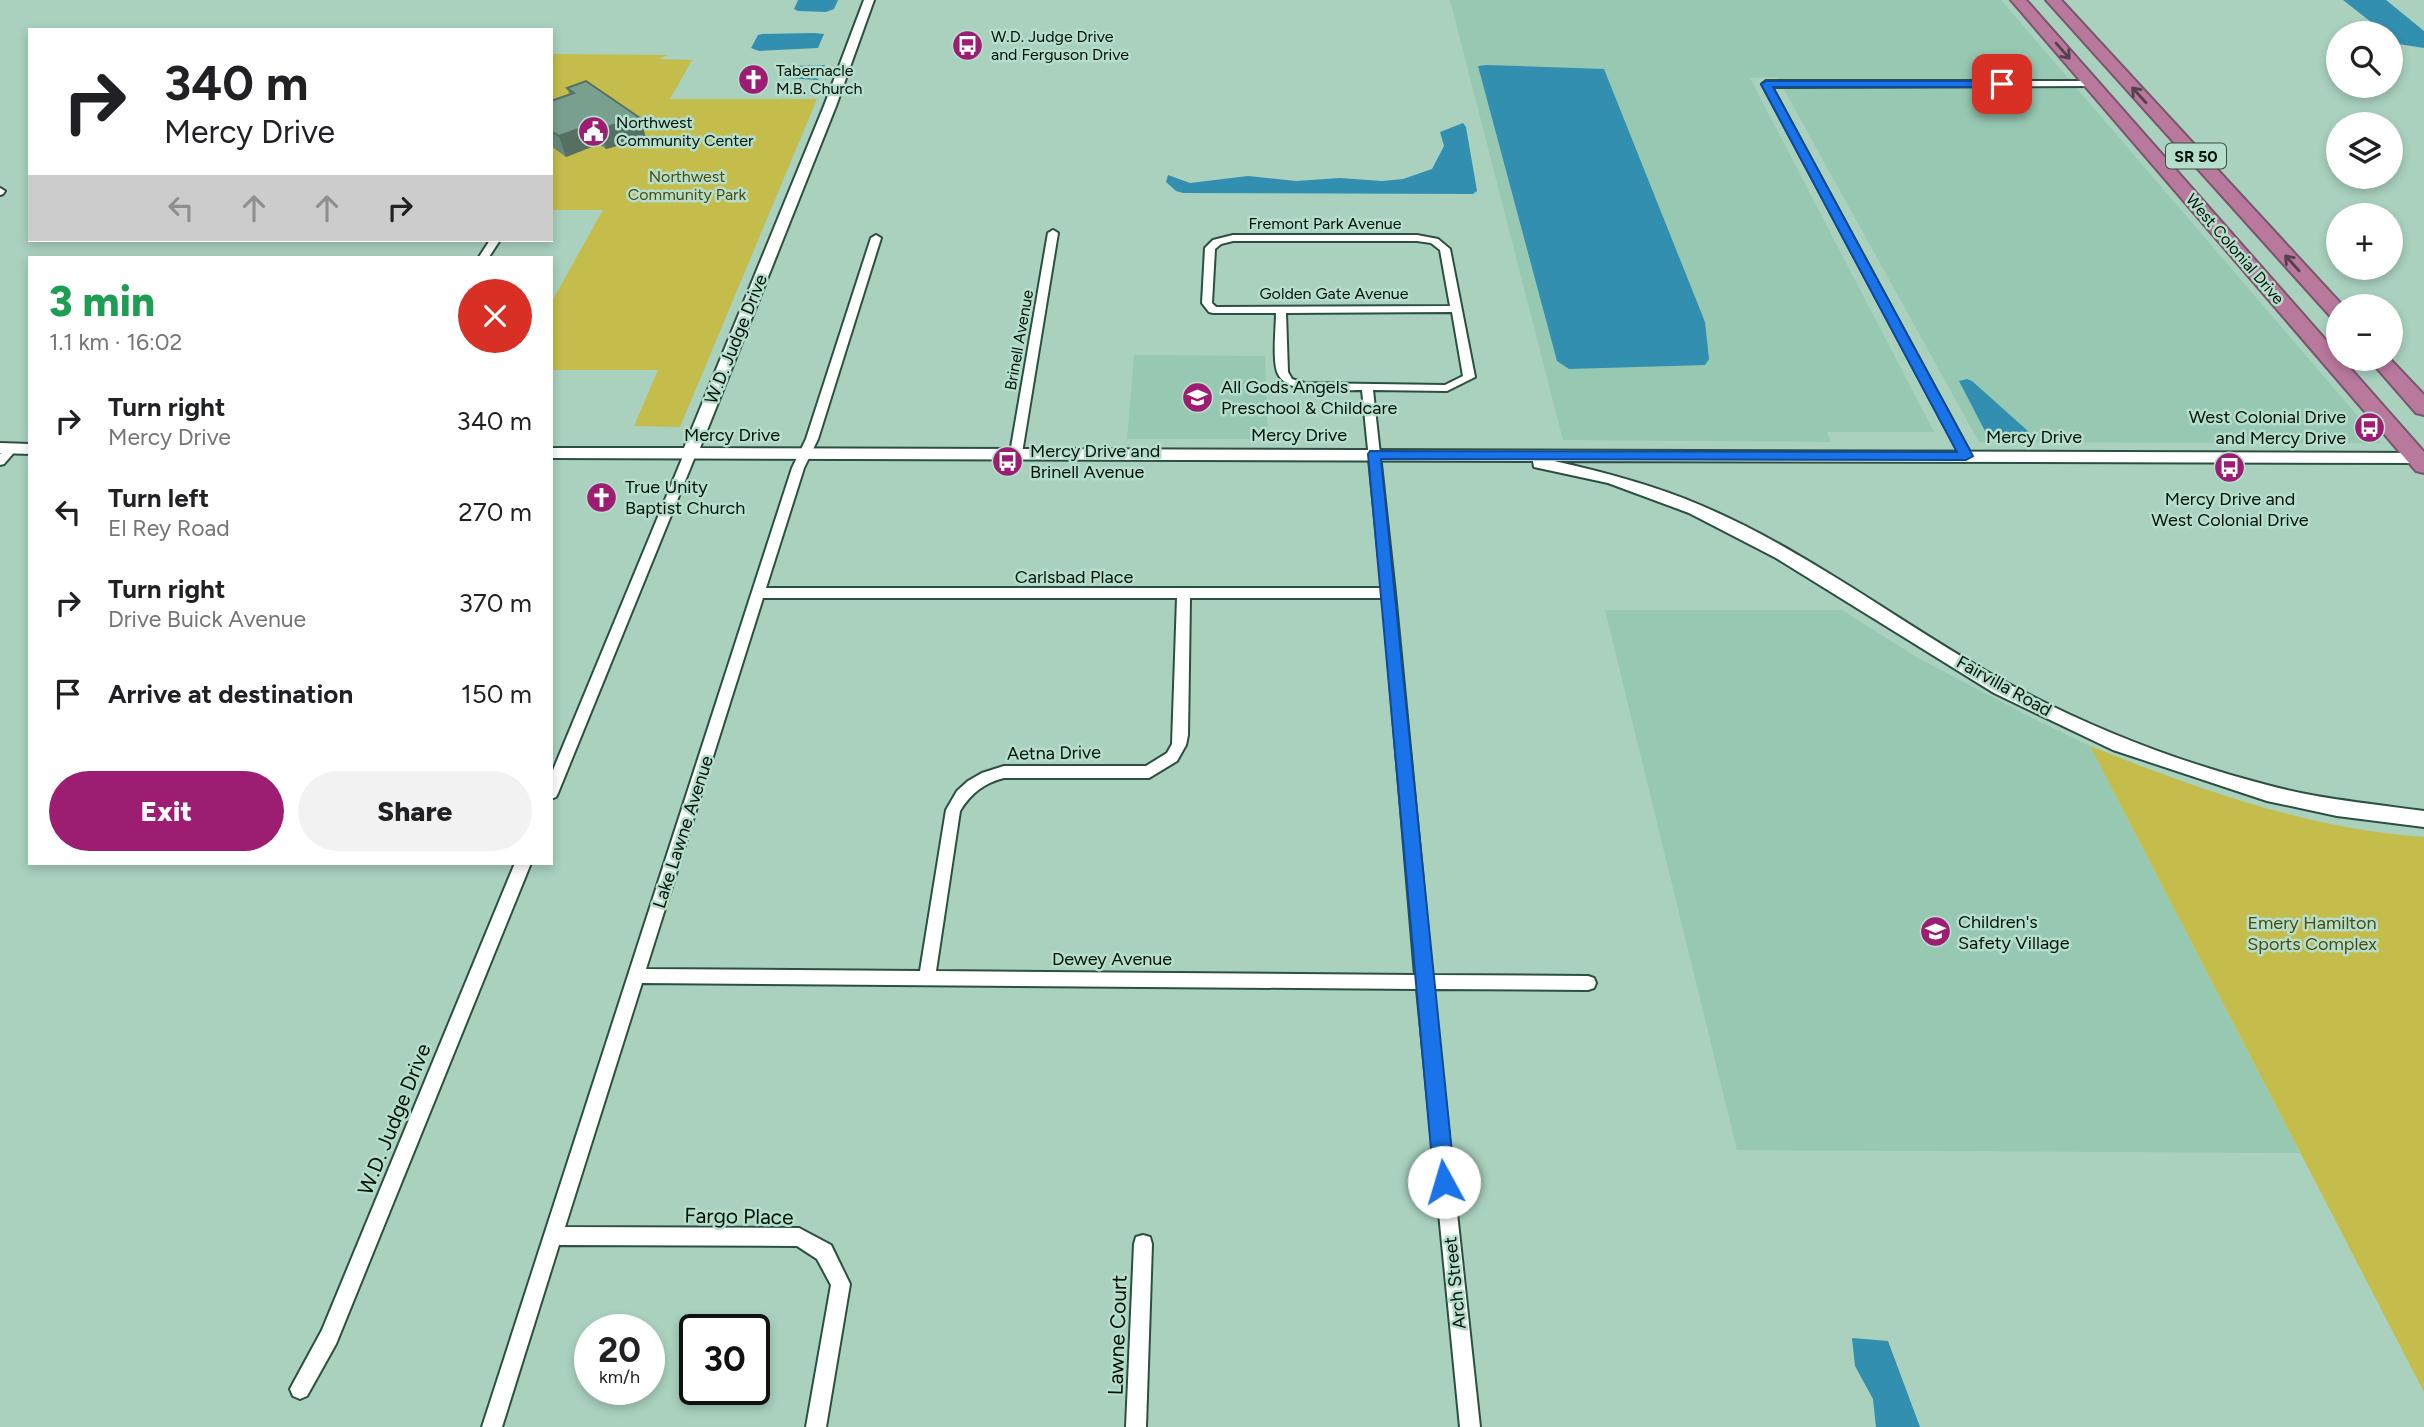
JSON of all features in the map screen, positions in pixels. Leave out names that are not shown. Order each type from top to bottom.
[{"type":"highway","name":"West Colonial Drive","points":[[2018,0],[2421,461]]},
{"type":"highway","points":[[2040,0],[2054,15],[2069,18]]},
{"type":"highway","name":"West Colonial Drive","points":[[2053,0],[2326,300]]},
{"type":"highway","points":[[2098,92],[2121,107],[2171,158],[2202,164]]},
{"type":"highway","points":[[2390,371],[2424,408]]},
{"type":"street","name":"W.D. Judge Drive","points":[[553,788],[830,106],[869,0]]},
{"type":"street","points":[[1966,456],[1766,84],[2098,92]]},
{"type":"street","name":"Brinell Avenue","points":[[1016,453],[1053,233]]},
{"type":"street","name":"Lake Lawne Avenue","points":[[492,1427],[876,238]]},
{"type":"street","name":"Fremont Park Avenue","points":[[1213,310],[1207,303],[1210,248],[1217,242],[1233,238],[1417,238],[1434,241],[1445,249],[1455,309]]},
{"type":"street","points":[[1281,309],[1282,372],[1288,381],[1303,386],[1447,388],[1469,377],[1455,309]]},
{"type":"street","name":"Golden Gate Avenue","points":[[1213,310],[1455,309]]},
{"type":"street","name":"Arch Street","points":[[1367,386],[1389,593],[1423,981],[1470,1427]]},
{"type":"street","points":[[4,453],[28,449]]},
{"type":"street","name":"Mercy Drive","points":[[553,453],[1966,456],[2421,461]]},
{"type":"street","name":"Fairvilla Road","points":[[1508,455],[1612,479],[1695,509],[1771,548],[2001,688],[2120,746],[2267,793],[2337,808],[2424,819]]},
{"type":"street","points":[[1597,455],[1604,474],[1612,479]]},
{"type":"street","name":"Carlsbad Place","points":[[760,593],[1389,593]]},
{"type":"street","name":"Aetna Drive","points":[[927,976],[953,810],[962,793],[989,775],[1004,772],[1149,772],[1172,757],[1179,745],[1181,734],[1184,595]]},
{"type":"street","name":"W.D. Judge Drive","points":[[300,1389],[329,1337],[522,865]]},
{"type":"street","name":"Dewey Avenue","points":[[637,976],[927,976],[1588,983]]},
{"type":"street","name":"Fargo Place","points":[[553,1236],[799,1237],[824,1252],[841,1284],[816,1427]]},
{"type":"street","name":"Lawne Court","points":[[1136,1427],[1143,1244]]},
{"type":"shaded area","points":[[1450,0],[2001,0],[2381,443],[1979,442],[1777,77],[1750,78],[1934,432],[1827,432],[1831,442],[1563,440]]},
{"type":"shaded area","name":"All Gods Angels Preschool & Childcare","points":[[1134,355],[1265,356],[1268,439],[1127,439]]},
{"type":"shaded area","name":"Children's Safety Village","points":[[1605,610],[1842,610],[1918,658],[2090,746],[2300,1153],[1737,1150]]},
{"type":"green space","name":"Northwest Community Park","points":[[553,54],[668,55],[658,59],[692,60],[670,99],[817,99],[680,427],[634,426],[658,370],[553,370],[553,299],[603,210],[553,210]]},
{"type":"green space","name":"Emery Hamilton Sports Complex","points":[[2090,746],[2254,805],[2338,825],[2424,837],[2424,1392]]},
{"type":"water","points":[[798,0],[838,0],[834,9],[826,12],[798,11],[794,9]]},
{"type":"water","points":[[2343,0],[2386,0],[2424,31],[2424,48],[2403,45],[2403,21],[2370,21]]},
{"type":"water","points":[[762,34],[824,34],[818,48],[759,51],[751,48],[758,35]]},
{"type":"water","points":[[825,65],[818,80],[784,78],[791,66]]},
{"type":"water","points":[[1478,66],[1604,69],[1705,322],[1709,359],[1705,365],[1569,369],[1557,361]]},
{"type":"water","points":[[1463,123],[1466,127],[1477,191],[1473,194],[1183,193],[1176,191],[1166,182],[1168,175],[1190,183],[1248,176],[1296,181],[1340,178],[1382,181],[1403,179],[1432,169],[1444,146],[1440,132]]},
{"type":"water","points":[[1967,379],[2029,432],[2028,438],[1987,435],[1959,381]]},
{"type":"water","points":[[1852,1338],[1888,1341],[1920,1427],[1876,1427],[1873,1399],[1855,1366]]},
{"type":"building","points":[[586,81],[640,118],[599,129],[592,124],[559,136],[553,132],[553,100],[574,93],[567,88]]},
{"type":"place","name":"W.D. Judge Drive and Ferguson Drive","points":[[968,45]]},
{"type":"place","name":"Tabernacle M.B. Church","points":[[753,79]]},
{"type":"place","name":"Northwest Community Center","points":[[593,131]]},
{"type":"place","name":"All Gods Angels Preschool & Childcare","points":[[1198,397]]},
{"type":"place","name":"West Colonial Drive and Mercy Drive","points":[[2369,427]]},
{"type":"place","name":"Mercy Drive and Brinell Avenue","points":[[1007,461]]},
{"type":"place","name":"Mercy Drive and West Colonial Drive","points":[[2230,468]]},
{"type":"place","name":"True Unity Baptist Church","points":[[602,497]]},
{"type":"place","name":"Children's Safety Village","points":[[1935,932]]},
{"type":"route","points":[[1444,1182],[1374,454],[1966,456],[1766,84],[2002,84]]}]
